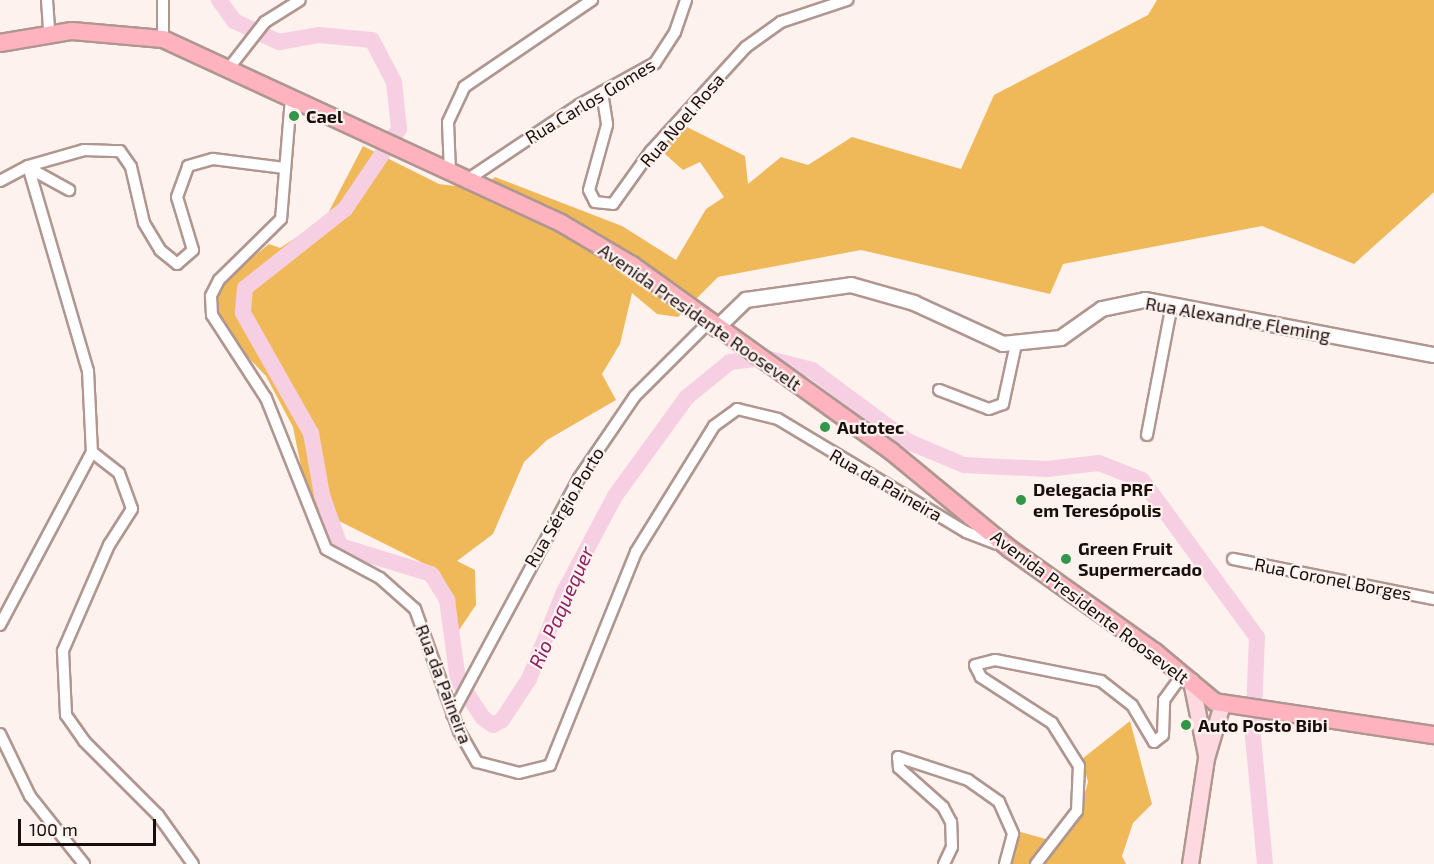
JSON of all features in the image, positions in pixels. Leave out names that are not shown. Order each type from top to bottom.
[{"type":"main road","name":"Avenida Presidente Roosevelt","points":[[0,43],[49,32],[96,31],[163,39],[598,243],[891,451],[1010,549],[1187,678],[1228,705]]},
{"type":"main road","points":[[1187,678],[1206,758]]},
{"type":"main road","points":[[1190,864],[1206,758],[1228,705],[1434,735]]},
{"type":"street","points":[[47,0],[49,32]]},
{"type":"street","points":[[163,0],[163,39]]},
{"type":"street","points":[[229,68],[260,27],[300,0]]},
{"type":"street","points":[[450,172],[448,122],[464,87],[592,0]]},
{"type":"street","name":"Rua Carlos Gomes","points":[[467,180],[602,92],[660,59],[686,0]]},
{"type":"street","name":"Rua Noel Rosa","points":[[602,92],[607,125],[589,190],[595,202],[613,204],[651,151],[746,47],[781,22],[847,0]]},
{"type":"street","name":"Rua da Paineira","points":[[291,98],[281,219],[225,273],[211,296],[212,315],[266,398],[320,541],[336,559],[380,578],[415,609],[452,714],[470,753],[490,769],[519,773],[550,765],[636,552],[714,426],[738,409],[778,419],[966,531],[1010,549]]},
{"type":"street","points":[[0,181],[29,167],[84,150],[120,151],[131,167],[144,223],[160,250],[177,264],[193,250],[177,197],[188,166],[213,159],[284,168]]},
{"type":"street","points":[[29,167],[69,190]]},
{"type":"street","points":[[0,625],[92,452],[88,371],[29,167]]},
{"type":"street","name":"Rua Alexandre Fleming","points":[[712,326],[746,300],[851,285],[914,303],[983,339],[1016,344],[1061,338],[1113,305],[1145,300],[1434,355]]},
{"type":"street","points":[[1147,435],[1172,304]]},
{"type":"street","name":"Rua Sérgio Porto","points":[[452,714],[541,542],[591,458],[635,396],[712,326]]},
{"type":"street","points":[[939,390],[989,409],[1003,404],[1016,344]]},
{"type":"street","points":[[92,452],[119,473],[132,509],[109,545],[63,651],[66,715],[84,741],[158,815],[193,864]]},
{"type":"street","name":"Rua Coronel Borges","points":[[1233,559],[1434,599]]},
{"type":"street","points":[[1036,864],[1077,811],[1079,766],[1052,723],[981,677],[975,665],[995,660],[1101,681],[1132,705],[1154,742],[1163,735],[1164,700],[1187,678]]},
{"type":"street","points":[[0,734],[30,796],[84,864]]},
{"type":"street","points":[[944,864],[952,847],[951,822],[942,807],[898,768],[898,757],[968,780],[999,802],[1013,834],[1005,864]]},
{"type":"shaded area","points":[[1157,0],[1434,0],[1434,192],[1354,264],[1262,226],[1063,264],[1050,294],[861,250],[718,277],[678,317],[657,314],[632,293],[620,344],[602,374],[616,400],[547,440],[524,462],[493,534],[457,561],[475,570],[476,605],[457,633],[455,600],[439,571],[309,506],[293,427],[266,376],[206,313],[213,289],[269,244],[280,248],[325,219],[363,146],[439,184],[481,189],[495,177],[622,226],[676,260],[706,209],[724,197],[700,162],[683,170],[665,154],[666,143],[685,126],[745,156],[748,184],[781,157],[808,165],[852,137],[961,169],[994,95],[1148,15]]},
{"type":"shaded area","points":[[1130,721],[1152,804],[1133,823],[1122,856],[1126,864],[1005,864],[1017,831],[1053,841],[1078,816],[1088,782],[1082,759]]},
{"type":"waterway","name":"Rio Paquequer","points":[[219,0],[234,21],[279,42],[319,35],[372,40],[394,82],[399,129],[345,209],[245,288],[243,313],[311,433],[322,495],[340,546],[431,574],[447,600],[458,680],[483,718],[493,725],[502,720],[529,679],[564,592],[615,496],[687,397],[730,362],[765,358],[812,370],[909,442],[964,465],[1047,469],[1099,463],[1142,480],[1257,637],[1253,737],[1265,864]]},
{"type":"place","name":"Cael","points":[[294,116]]},
{"type":"place","name":"Autotec","points":[[825,427]]},
{"type":"place","name":"Delegacia PRF em Teresópolis","points":[[1021,500]]},
{"type":"place","name":"Green Fruit Supermercado","points":[[1066,559]]},
{"type":"place","name":"Auto Posto Bibi","points":[[1186,725]]}]
